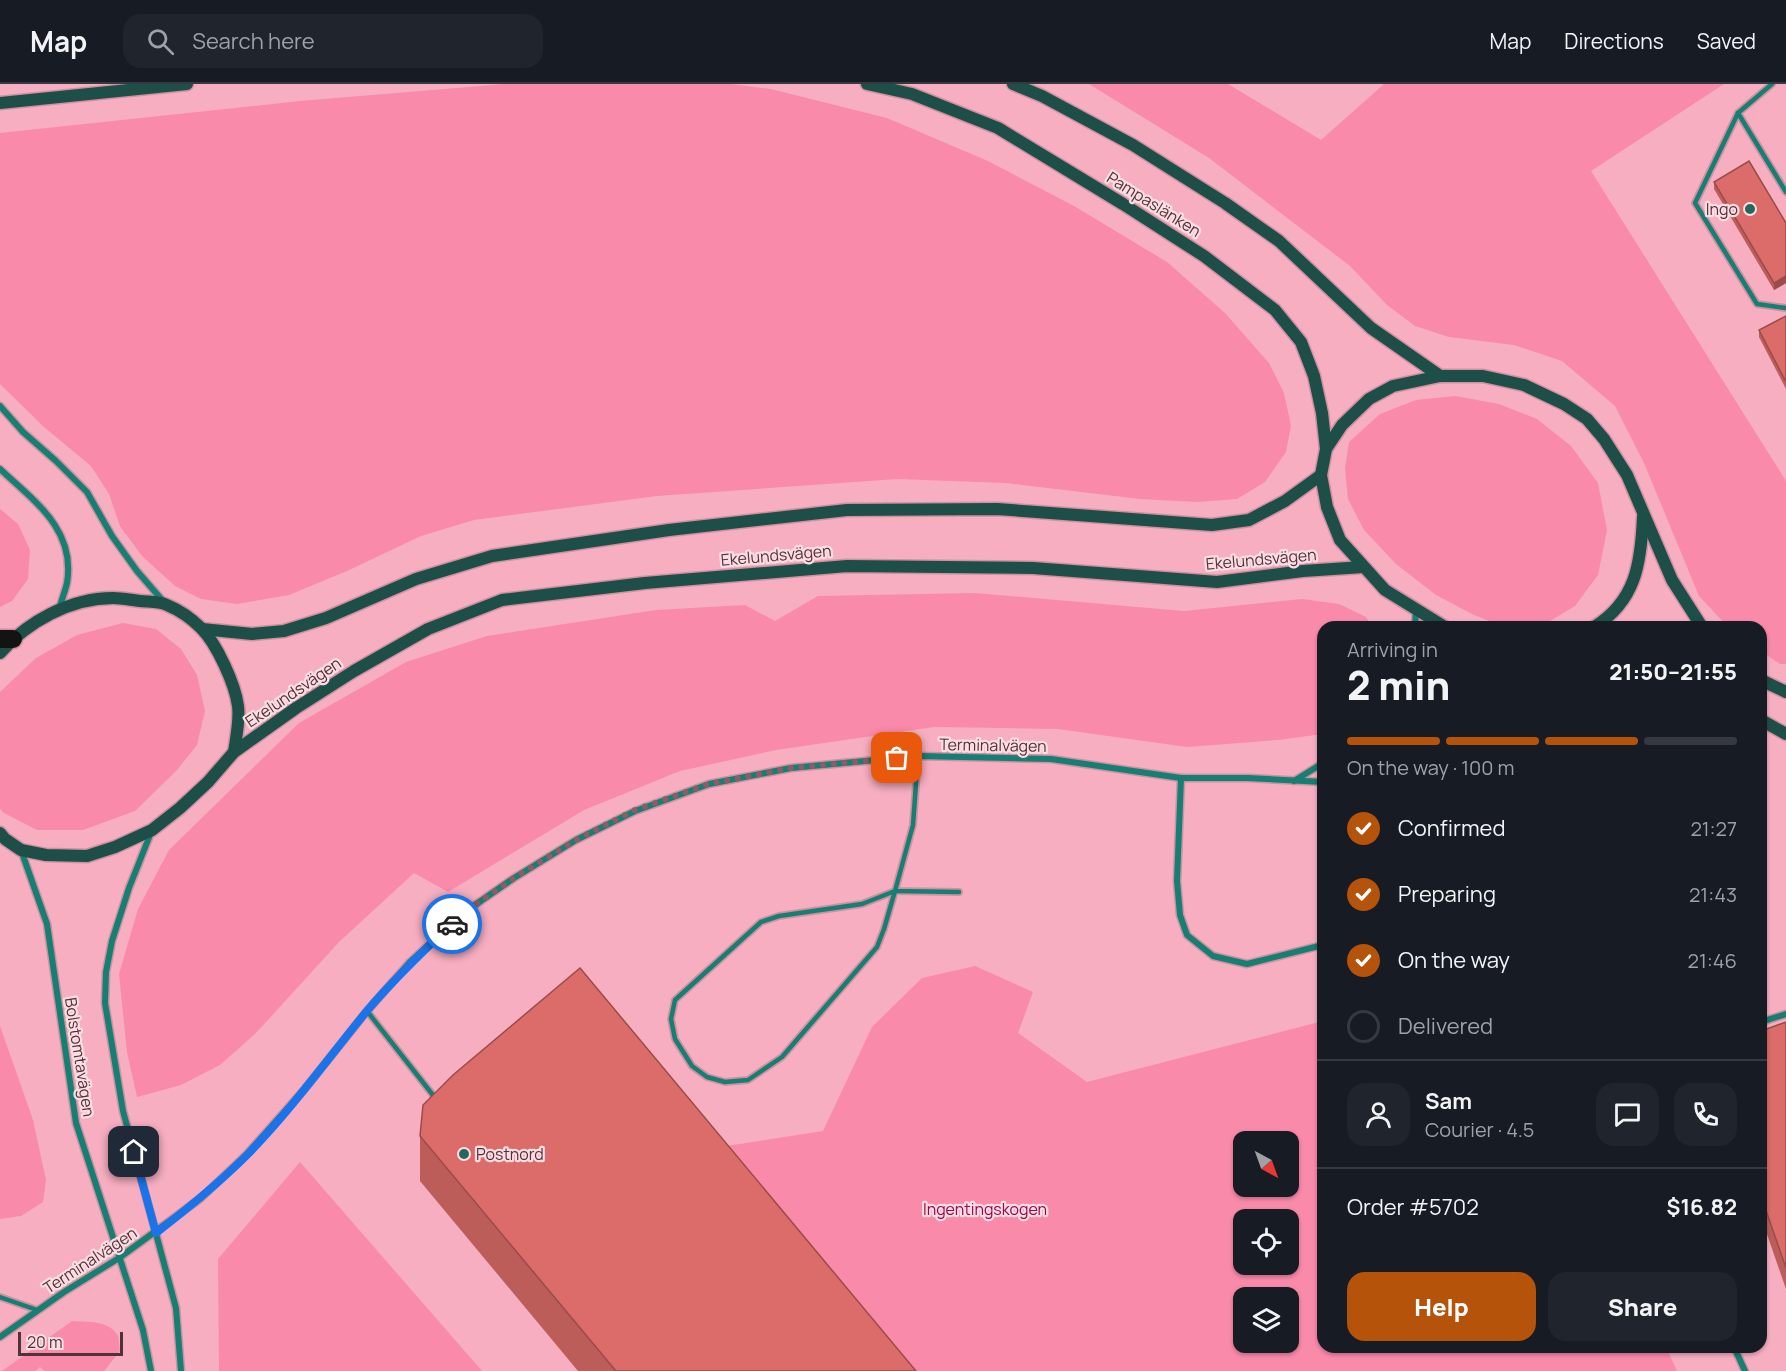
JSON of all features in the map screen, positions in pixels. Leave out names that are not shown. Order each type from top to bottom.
[{"type":"street","points":[[0,103],[187,84]]},
{"type":"street","name":"Pampaslänken","points":[[867,84],[912,94],[998,128],[1204,256],[1275,310],[1301,342],[1314,376],[1322,413],[1326,449]]},
{"type":"street","points":[[1013,84],[1042,96],[1133,145],[1225,203],[1279,241],[1371,328],[1440,376]]},
{"type":"street","name":"Ekelundsvägen","points":[[1435,621],[1385,590],[1340,540],[1327,507],[1321,475],[1326,449],[1342,425],[1370,399],[1393,386],[1440,376],[1483,376],[1524,385],[1564,404],[1587,419],[1604,439],[1627,475],[1672,580],[1698,621]]},
{"type":"street","points":[[0,406],[22,432],[87,492],[112,536],[137,571],[165,603],[202,628],[221,658],[239,708],[234,752]]},
{"type":"street","points":[[0,469],[50,515],[62,537],[68,559],[67,583],[58,611]]},
{"type":"street","points":[[202,628],[252,634],[284,631],[326,618],[416,579],[492,556],[669,530],[858,510],[997,509],[1212,525],[1249,520],[1285,501],[1321,475]]},
{"type":"street","name":"Ekelundsvägen","points":[[1604,621],[1622,603],[1636,576],[1642,549],[1643,511]]},
{"type":"street","name":"Ekelundsvägen","points":[[21,850],[45,855],[87,856],[115,847],[152,830],[208,782],[234,752],[296,708],[428,629],[502,600],[645,583],[847,566],[1033,568],[1217,582],[1303,571],[1362,567]]},
{"type":"street","points":[[0,653],[6,639],[58,611],[86,602],[112,598],[165,603]]},
{"type":"street","points":[[1415,621],[1416,609]]},
{"type":"street","points":[[1767,683],[1786,692]]},
{"type":"street","points":[[1767,723],[1786,734]]},
{"type":"street","name":"Terminalvägen","points":[[0,1337],[37,1310],[156,1233],[201,1198],[247,1154],[303,1091],[367,1011],[410,962],[462,914],[514,878],[576,840],[635,810],[709,784],[791,768],[918,756],[1051,759],[1181,778],[1248,778],[1317,782]]},
{"type":"street","points":[[1294,781],[1317,767]]},
{"type":"street","points":[[1181,778],[1177,881],[1180,915],[1187,935],[1213,956],[1247,964],[1317,946]]},
{"type":"street","name":"Bolstomtavägen","points":[[152,830],[129,888],[112,941],[106,972],[105,1002],[123,1111],[176,1308],[182,1371]]},
{"type":"street","points":[[0,833],[21,850]]},
{"type":"street","name":"Bolstomtavägen","points":[[21,850],[47,924],[76,1123],[143,1330],[151,1371]]},
{"type":"street","points":[[1767,1020],[1786,1014]]},
{"type":"street","points":[[1737,1353],[1745,1371]]},
{"type":"lane","points":[[1772,84],[1738,113],[1695,203],[1757,304],[1786,309]]},
{"type":"lane","points":[[1738,113],[1786,192]]},
{"type":"lane","points":[[918,756],[913,825],[895,891],[884,929],[877,947],[782,1057],[748,1080],[724,1082],[707,1077],[692,1066],[675,1039],[671,1019],[675,1000],[761,922],[779,916],[862,904],[895,891],[959,892]]},
{"type":"lane","points":[[367,1011],[442,1107]]},
{"type":"lane","points":[[0,1297],[37,1310]]},
{"type":"green space","points":[[505,84],[731,84],[771,89],[887,118],[988,161],[1074,206],[1167,262],[1225,313],[1269,363],[1284,393],[1291,426],[1286,452],[1265,482],[1237,499],[1197,502],[1140,499],[1006,483],[897,479],[657,496],[474,520],[421,536],[289,595],[237,604],[201,599],[175,586],[142,556],[120,526],[109,494],[91,466],[44,427],[0,384],[0,133],[300,101]]},
{"type":"green space","points":[[1089,84],[1228,84],[1321,140],[1384,84],[1724,84],[1591,171],[1786,481],[1786,664],[1780,664],[1767,655],[1767,621],[1722,621],[1699,596],[1644,463],[1615,406],[1562,361],[1514,345],[1449,337],[1415,326],[1387,305],[1350,266],[1209,158]]},
{"type":"green space","points":[[1455,396],[1499,404],[1537,419],[1571,446],[1598,483],[1607,530],[1598,575],[1575,606],[1550,621],[1490,621],[1436,595],[1396,564],[1364,530],[1348,499],[1345,468],[1349,442],[1380,414],[1416,400]]},
{"type":"green space","points":[[0,509],[18,524],[30,550],[28,579],[12,601],[0,607]]},
{"type":"green space","points":[[974,593],[1184,611],[1302,599],[1339,604],[1366,617],[1368,621],[1317,621],[1317,735],[1187,747],[1058,729],[934,727],[776,750],[680,771],[584,810],[448,892],[414,873],[339,942],[256,1033],[220,1065],[181,1085],[137,1097],[127,1052],[119,974],[138,909],[169,850],[299,723],[406,662],[487,636],[656,610],[745,605],[775,621],[818,596]]},
{"type":"green space","points":[[123,623],[156,629],[181,649],[197,675],[205,711],[197,745],[176,771],[135,811],[83,830],[37,830],[4,813],[0,809],[0,692],[36,658],[77,635]]},
{"type":"green space","name":"Ingentingskogen","points":[[975,966],[1033,992],[1018,1033],[1087,1082],[1317,1023],[1317,1353],[1669,1353],[1677,1371],[909,1371],[720,1147],[823,1131],[872,1027],[922,978]]},
{"type":"green space","points":[[0,1026],[33,1120],[46,1180],[43,1202],[21,1216],[0,1219]]},
{"type":"green space","points":[[300,1162],[482,1371],[219,1371],[218,1259]]},
{"type":"green space","points":[[72,1321],[104,1324],[118,1336],[120,1351],[104,1371],[45,1371],[40,1367],[35,1371],[2,1371]]},
{"type":"building","name":"Ingo","points":[[1749,161],[1786,223],[1786,276],[1774,283],[1714,182]]},
{"type":"building","points":[[1786,316],[1786,382],[1759,330]]},
{"type":"building","points":[[580,968],[916,1371],[616,1371],[420,1136],[423,1105],[453,1075]]},
{"type":"building","points":[[1786,1022],[1786,1268],[1767,1213],[1767,1029]]},
{"type":"way so far","points":[[452,924],[462,914],[514,878],[576,840],[635,810],[709,784],[791,768],[897,758]]},
{"type":"place","name":"Ingo","points":[[1750,209]]},
{"type":"place","name":"Postnord","points":[[464,1154]]},
{"type":"route","points":[[134,1152],[156,1233],[201,1198],[247,1154],[303,1091],[367,1011],[410,962],[452,924]]}]
